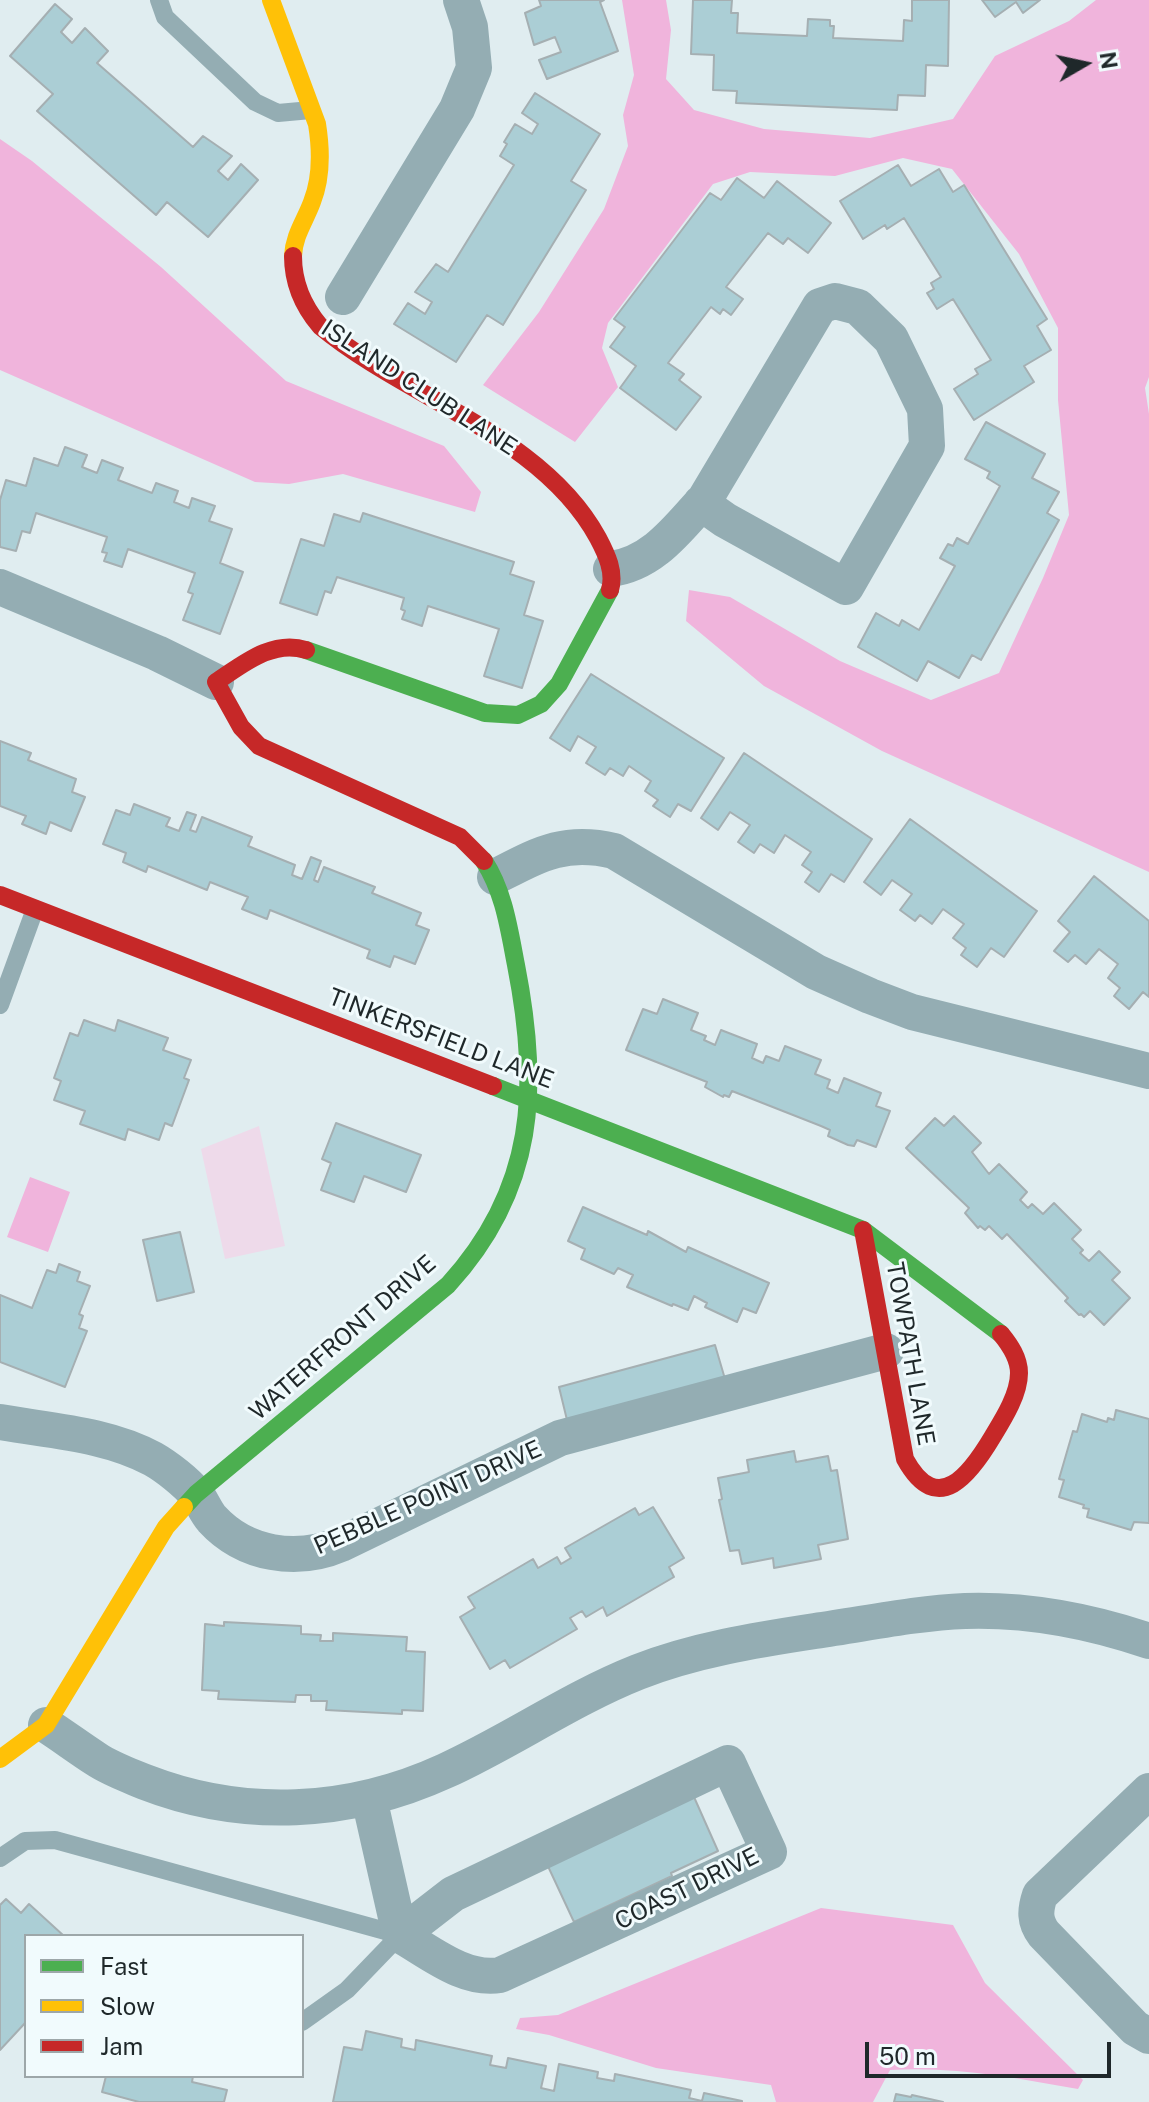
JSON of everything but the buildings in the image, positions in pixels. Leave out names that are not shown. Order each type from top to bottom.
[{"type":"street","name":"ISLAND CLUB LANE","points":[[271,0],[312,109],[320,142],[321,164],[314,199],[296,234],[293,261],[298,292],[305,308],[331,335],[536,465],[589,521],[606,552],[611,569]]},
{"type":"street","points":[[343,297],[457,109],[474,68],[470,27],[461,0]]},
{"type":"street","points":[[216,682],[262,652],[283,646],[299,648],[485,713],[521,715],[537,708],[557,690],[608,595],[613,578],[611,569],[644,559],[685,524],[701,503],[820,306],[835,301],[858,307],[891,339],[925,409],[927,446],[846,587],[725,520],[701,503]]},
{"type":"street","points":[[0,587],[157,653],[216,682],[241,727],[259,746],[460,837],[486,862],[495,877],[556,849],[573,845],[614,851],[816,972],[870,996],[925,1015],[1149,1071]]},
{"type":"street","name":"WATERFRONT DRIVE","points":[[0,1759],[46,1725],[166,1527],[196,1494],[423,1308],[472,1255],[496,1217],[520,1159],[531,1100],[531,1048],[523,993],[495,877]]},
{"type":"street","name":"TINKERSFIELD LANE","points":[[0,895],[863,1230]]},
{"type":"street","name":"TOWPATH LANE","points":[[863,1230],[995,1327],[1007,1340],[1018,1365],[1017,1392],[1009,1408],[969,1471],[958,1482],[934,1487],[918,1480],[908,1467],[863,1230]]},
{"type":"street","name":"PEBBLE POINT DRIVE","points":[[0,1422],[118,1444],[156,1460],[196,1494],[224,1531],[251,1546],[295,1555],[318,1552],[341,1544],[560,1438],[886,1351]]},
{"type":"street","points":[[46,1725],[96,1760],[165,1790],[241,1806],[301,1808],[369,1798],[447,1770],[567,1704],[625,1677],[654,1666],[731,1646],[921,1615],[975,1611],[1059,1617],[1149,1641]]},
{"type":"street","name":"COAST DRIVE","points":[[728,1763],[769,1852],[500,1975],[489,1977],[473,1974],[400,1935],[453,1894],[728,1763]]},
{"type":"street","points":[[1149,1791],[1040,1895],[1035,1913],[1037,1924],[1044,1934],[1135,2028],[1149,2036]]},
{"type":"street","points":[[369,1798],[400,1935]]},
{"type":"lane","points":[[159,0],[165,17],[255,102],[278,113],[312,109]]},
{"type":"lane","points":[[0,1005],[35,909]]},
{"type":"lane","points":[[0,1858],[25,1841],[55,1840],[400,1935],[347,1990],[304,2021]]},
{"type":"shaded area","points":[[622,0],[666,0],[671,30],[666,79],[694,110],[764,129],[870,138],[953,119],[995,56],[1069,21],[1096,0],[1149,0],[1149,377],[1145,388],[1149,414],[1149,872],[882,751],[764,686],[686,621],[689,590],[730,597],[840,661],[931,700],[999,673],[1069,515],[1058,400],[1058,328],[1019,254],[952,169],[903,158],[835,176],[750,172],[713,184],[608,323],[602,348],[618,387],[575,442],[483,385],[539,312],[604,209],[628,146],[623,115],[634,75]]},
{"type":"shaded area","points":[[0,139],[32,161],[161,267],[286,381],[444,446],[481,492],[475,512],[343,474],[289,484],[255,482],[0,370]]},
{"type":"shaded area","points":[[259,1126],[285,1246],[225,1259],[201,1149]]},
{"type":"shaded area","points":[[30,1177],[70,1192],[48,1252],[7,1237]]},
{"type":"shaded area","points":[[821,1908],[953,1925],[985,1983],[1083,2080],[1078,2089],[961,2071],[890,2070],[873,2102],[776,2102],[771,2085],[656,2068],[549,2035],[516,2029],[520,2018],[558,2015]]},
{"type":"traffic: fast","points":[[306,650],[485,713],[518,715],[541,704],[559,684],[610,590]]},
{"type":"traffic: fast","points":[[184,1507],[448,1285],[477,1249],[499,1212],[515,1174],[524,1135],[528,1053],[524,1010],[508,924],[501,898],[484,861]]},
{"type":"traffic: fast","points":[[493,1086],[863,1230],[1001,1334]]},
{"type":"traffic: slow","points":[[271,0],[317,124],[319,143],[318,183],[293,256]]},
{"type":"traffic: slow","points":[[0,1759],[46,1725],[166,1527],[184,1507]]},
{"type":"traffic: jam","points":[[293,256],[300,294],[320,326],[354,352],[508,445],[543,472],[574,502],[607,557],[612,577],[610,590]]},
{"type":"traffic: jam","points":[[306,650],[281,648],[269,651],[216,682],[241,727],[259,746],[460,837],[484,861]]},
{"type":"traffic: jam","points":[[0,895],[493,1086]]},
{"type":"traffic: jam","points":[[863,1230],[905,1459],[917,1477],[930,1486],[942,1488],[964,1475],[975,1464],[1010,1406],[1019,1367],[1001,1334]]}]
